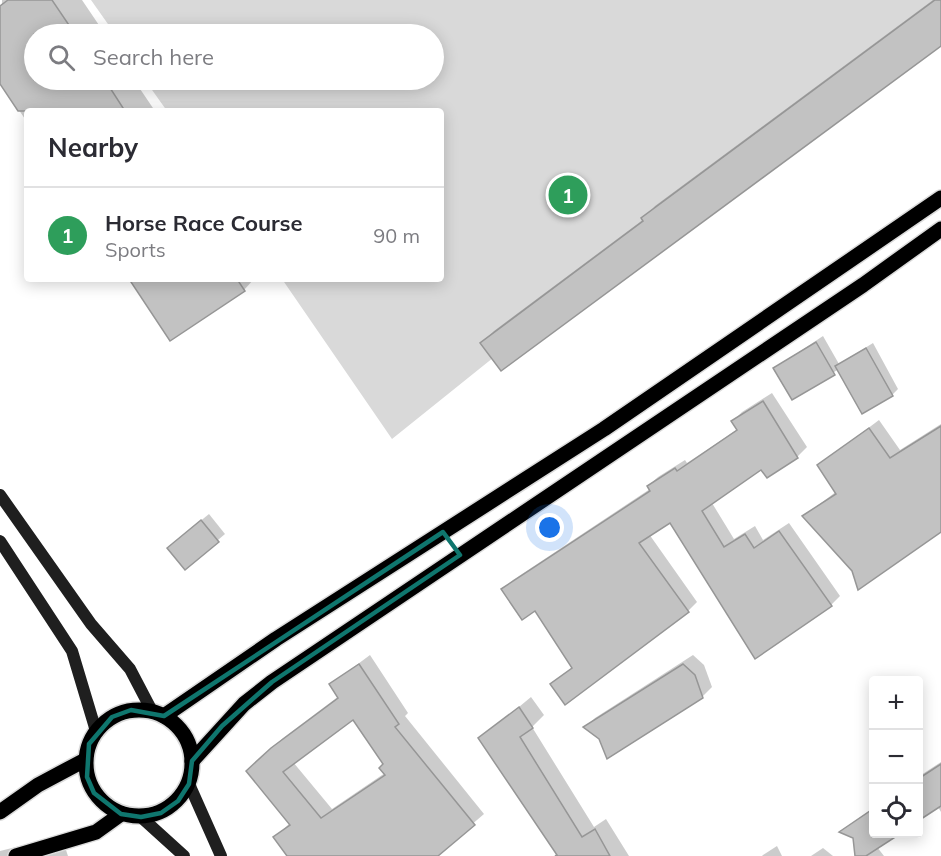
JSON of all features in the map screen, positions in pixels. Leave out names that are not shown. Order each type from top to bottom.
[{"type":"main road","points":[[0,495],[91,624],[130,669],[158,714],[181,730],[191,750],[189,784],[178,801],[161,813],[141,817],[121,814],[105,806],[94,793],[87,777],[86,760],[89,744],[96,731],[112,717],[131,710],[158,714],[604,429],[941,198]]},
{"type":"main road","points":[[192,761],[222,726],[263,690],[863,285],[941,229]]},
{"type":"main road","points":[[443,532],[460,555]]},
{"type":"main road","points":[[0,541],[72,651],[96,731]]},
{"type":"main road","points":[[0,812],[38,785],[86,760]]},
{"type":"main road","points":[[189,784],[206,819],[214,846],[221,856]]},
{"type":"main road","points":[[16,856],[96,832],[121,814]]},
{"type":"main road","points":[[141,817],[184,856]]},
{"type":"highlighted area","points":[[443,532],[460,555],[272,682],[222,726],[192,761],[189,784],[178,801],[161,813],[141,817],[121,814],[94,793],[87,777],[89,744],[112,717],[131,710],[164,716]]},
{"type":"shaded area","points":[[91,0],[939,0],[392,439],[284,282],[444,282],[444,108],[165,108],[152,90],[444,90],[444,24],[108,24]]},
{"type":"building","points":[[8,0],[52,0],[68,24],[24,24],[24,90],[111,90],[123,108],[24,108],[24,111],[18,111],[0,84],[0,6]]},
{"type":"building","points":[[935,0],[941,0],[941,46],[501,371],[480,343],[643,221],[641,218]]},
{"type":"building","points":[[131,282],[239,282],[245,291],[170,341]]},
{"type":"building","points":[[816,342],[835,375],[792,400],[773,368]]},
{"type":"building","points":[[866,348],[893,396],[862,414],[835,366]]},
{"type":"building","points":[[763,401],[798,458],[767,478],[761,470],[702,511],[724,547],[745,534],[754,548],[779,531],[832,606],[755,659],[670,523],[639,543],[689,612],[565,705],[550,684],[572,668],[535,611],[522,620],[501,589],[650,491],[647,486],[675,468],[677,471],[737,430],[731,421]]},
{"type":"building","points":[[941,426],[941,532],[858,590],[852,571],[802,516],[836,494],[817,465],[869,428],[890,458]]},
{"type":"building","points":[[201,520],[219,542],[185,570],[167,548]]},
{"type":"building","points":[[359,664],[399,724],[395,727],[475,825],[438,856],[287,856],[273,837],[290,825],[246,771],[271,748],[338,698],[329,684]],"holes":[[[353,720],[383,764],[379,768],[385,775],[321,818],[283,772]]]},
{"type":"building","points":[[683,664],[695,675],[703,698],[607,759],[599,739],[583,727]]},
{"type":"building","points":[[519,707],[533,728],[520,737],[582,837],[595,829],[610,856],[555,856],[557,855],[478,738]]},
{"type":"building","points":[[941,764],[941,806],[923,818],[923,784],[923,776]]},
{"type":"building","points":[[869,812],[869,838],[894,838],[866,856],[855,856],[853,838],[839,832]]},
{"type":"place","name":"Horse Race Course","points":[[568,195]]}]
